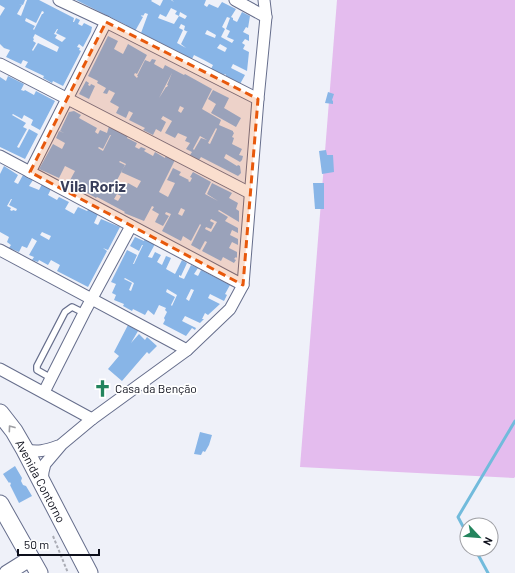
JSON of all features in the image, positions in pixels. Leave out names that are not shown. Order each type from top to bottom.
[{"type":"main road","name":"Avenida Contorno","points":[[0,413],[14,431],[25,450],[89,573]]},
{"type":"main road","points":[[0,504],[39,573]]},
{"type":"street","points":[[59,0],[106,22],[258,99]]},
{"type":"street","points":[[235,0],[266,17]]},
{"type":"street","points":[[42,484],[45,464],[62,444],[92,419],[187,350],[230,309],[243,285],[266,17],[264,0]]},
{"type":"street","points":[[30,172],[106,22]]},
{"type":"street","points":[[0,64],[250,193]]},
{"type":"street","points":[[0,156],[243,285]]},
{"type":"street","points":[[44,392],[84,313],[131,226]]},
{"type":"street","points":[[0,250],[187,350]]},
{"type":"street","points":[[0,369],[92,419]]},
{"type":"street","points":[[25,450],[38,452],[45,451],[62,444]]},
{"type":"street","points":[[6,573],[31,558]]},
{"type":"lane","points":[[51,378],[37,370],[37,366],[65,312],[72,307],[84,313]]},
{"type":"highlighted area","points":[[106,22],[258,99],[243,285],[131,226],[30,172]]},
{"type":"shaded area","points":[[337,0],[515,0],[514,478],[300,467]]},
{"type":"building","points":[[0,0],[25,0],[23,5],[19,4],[22,5],[17,14],[21,16],[27,0],[39,0],[74,18],[73,22],[76,18],[80,20],[78,24],[82,26],[84,23],[92,27],[83,47],[79,44],[77,47],[80,48],[79,50],[81,51],[63,86],[53,81],[52,83],[43,78],[44,76],[25,67],[28,62],[23,60],[21,64],[6,57],[10,50],[4,48],[0,44],[0,16],[5,8],[0,5]],"holes":[[[42,11],[44,12],[34,30],[33,29],[35,26],[25,21],[26,18],[36,23]],[[58,29],[56,33],[66,38],[62,42],[55,38],[57,35],[54,34]],[[35,34],[59,47],[57,52],[38,43],[33,51],[32,50],[36,43],[33,41]]]},
{"type":"building","points":[[76,0],[152,0],[151,1],[160,6],[163,0],[171,0],[174,2],[172,0],[206,0],[204,5],[207,7],[209,4],[218,8],[222,2],[236,9],[231,17],[237,22],[242,12],[250,16],[248,28],[246,27],[243,32],[249,35],[249,41],[245,39],[242,43],[245,45],[243,49],[249,52],[247,71],[233,64],[231,68],[245,75],[240,84],[225,74],[224,75],[211,69],[213,65],[204,60],[194,55],[192,59],[141,33],[148,14],[145,13],[141,16],[143,17],[134,33],[125,28],[126,25]],"holes":[[[171,8],[177,11],[175,14],[179,16],[174,24],[158,18],[160,14],[166,17]],[[180,12],[187,16],[185,19],[179,16]],[[227,17],[230,18],[226,29],[230,31],[227,37],[234,40],[232,43],[221,37],[225,29],[222,27]],[[181,24],[185,26],[184,30],[188,32],[181,44],[186,48],[177,43],[183,30],[179,28]],[[207,30],[216,35],[215,38],[205,34]],[[220,44],[227,48],[225,52],[217,48]]]},
{"type":"building","points":[[108,36],[118,41],[114,49],[123,54],[128,44],[147,55],[137,74],[135,73],[134,75],[137,78],[145,60],[150,62],[152,59],[156,60],[154,64],[163,69],[165,65],[212,89],[202,109],[221,120],[219,125],[233,131],[234,133],[232,137],[234,138],[232,144],[242,149],[239,155],[243,156],[242,160],[240,162],[226,154],[224,158],[237,166],[240,166],[241,173],[238,176],[201,157],[199,160],[190,155],[192,152],[186,149],[190,143],[185,141],[187,137],[178,133],[175,138],[165,133],[172,121],[163,116],[161,119],[166,122],[161,132],[156,129],[153,135],[143,130],[145,128],[129,120],[133,113],[129,111],[126,118],[116,113],[119,107],[110,102],[115,93],[109,90],[107,94],[103,93],[106,88],[97,83],[98,81],[88,76]],"holes":[[[172,73],[167,87],[159,98]],[[180,106],[184,108],[181,113],[178,111]],[[216,128],[217,129],[210,144],[208,143]],[[200,136],[207,140],[201,138],[194,150],[193,149]]]},
{"type":"building","points":[[8,76],[24,84],[21,90],[25,90],[34,95],[36,91],[55,101],[40,130],[31,125],[33,120],[24,115],[22,119],[13,114],[12,115],[26,123],[23,127],[27,129],[17,147],[19,148],[29,129],[38,134],[25,159],[0,147],[0,77],[6,81]]},
{"type":"building","points":[[86,81],[89,83],[88,85],[90,86],[91,84],[95,86],[89,99],[79,94]]},
{"type":"building","points":[[213,90],[229,98],[224,108],[241,118],[236,127],[211,113],[216,104],[208,99]]},
{"type":"building","points":[[328,92],[334,94],[332,100],[333,104],[325,103]]},
{"type":"building","points":[[74,111],[81,115],[79,118],[97,128],[95,132],[98,134],[100,130],[107,133],[109,126],[128,136],[127,138],[137,143],[135,147],[139,149],[141,147],[146,149],[144,151],[153,156],[155,152],[165,158],[166,155],[175,160],[159,192],[168,197],[175,183],[167,180],[173,168],[181,172],[179,175],[190,182],[192,178],[190,177],[193,172],[211,182],[205,194],[218,201],[207,194],[212,183],[232,193],[229,198],[238,203],[236,209],[239,211],[239,222],[219,210],[218,211],[228,217],[225,221],[238,228],[238,233],[232,230],[230,235],[238,239],[238,245],[232,242],[229,248],[237,252],[237,258],[236,257],[234,259],[236,260],[234,263],[223,257],[221,261],[202,251],[207,242],[205,241],[200,250],[191,245],[201,225],[200,224],[191,241],[183,236],[181,241],[162,231],[171,214],[166,212],[165,214],[169,216],[163,226],[155,222],[159,214],[152,210],[154,207],[152,206],[144,221],[124,213],[125,212],[97,197],[96,198],[69,182],[75,171],[65,166],[59,178],[39,169],[53,144],[62,149],[65,143],[56,138],[59,131],[64,133],[60,131],[69,112]],"holes":[[[110,135],[111,135],[103,151],[98,148],[103,149]],[[121,172],[141,181],[137,188],[128,183],[126,187],[116,182]],[[117,194],[121,196],[118,201],[114,199]],[[181,208],[185,210],[182,216],[178,214]],[[211,219],[217,222],[211,232],[205,229],[206,227],[211,229],[214,223],[210,221]]]},
{"type":"building","points":[[326,150],[327,155],[333,155],[334,172],[322,174],[319,151]]},
{"type":"building","points":[[4,166],[18,175],[14,182],[18,184],[23,175],[33,180],[29,186],[39,190],[42,184],[51,189],[48,195],[57,200],[59,197],[69,202],[65,209],[74,214],[78,207],[87,211],[89,209],[98,214],[94,223],[98,225],[101,219],[120,227],[108,250],[103,248],[107,251],[88,287],[57,271],[60,265],[51,260],[48,265],[39,260],[38,262],[32,260],[34,257],[29,255],[37,241],[32,238],[27,248],[22,246],[19,252],[9,248],[11,245],[7,242],[9,237],[0,232],[0,174]],"holes":[[[11,199],[9,205],[17,209],[16,211],[10,210],[11,208],[7,206]],[[42,232],[51,236],[49,240],[40,235]]]},
{"type":"building","points":[[313,183],[324,183],[324,209],[315,209]]},
{"type":"building","points":[[135,237],[144,241],[145,238],[155,244],[148,257],[152,258],[155,252],[161,255],[157,262],[162,265],[166,256],[171,258],[166,269],[175,274],[182,260],[187,263],[181,276],[179,275],[179,277],[184,279],[191,265],[198,268],[194,274],[198,276],[201,270],[230,285],[225,294],[227,295],[224,301],[210,294],[208,298],[220,304],[208,315],[205,313],[202,319],[204,319],[200,323],[185,316],[182,321],[196,328],[195,330],[192,328],[186,336],[163,324],[167,312],[165,310],[166,308],[159,305],[154,315],[148,310],[145,315],[133,309],[132,311],[123,306],[124,304],[114,300],[116,295],[112,293],[116,284],[111,282],[127,250],[137,255],[134,264],[143,245],[139,251],[130,246]],"holes":[[[125,278],[134,283],[131,291],[129,290],[132,283],[124,279]],[[167,289],[177,295],[172,306],[171,305],[175,297],[166,292]],[[191,289],[194,290],[189,301],[186,299]]]},
{"type":"building","points":[[128,325],[138,331],[131,343],[139,334],[145,340],[147,337],[157,346],[149,354],[147,352],[122,381],[108,369],[119,356],[114,352]]},
{"type":"building","points":[[200,432],[212,435],[209,445],[205,452],[203,451],[201,455],[194,454]]},
{"type":"building","points":[[15,466],[22,478],[21,481],[23,485],[26,486],[32,496],[19,503],[10,482],[9,483],[3,474]]},
{"type":"waterway","points":[[459,519],[458,517],[515,421]]},
{"type":"waterway","points":[[479,557],[488,573]]},
{"type":"place","name":"Casa da Benção","points":[[102,388]]},
{"type":"district","name":"Vila Roriz","points":[[93,185]]}]
